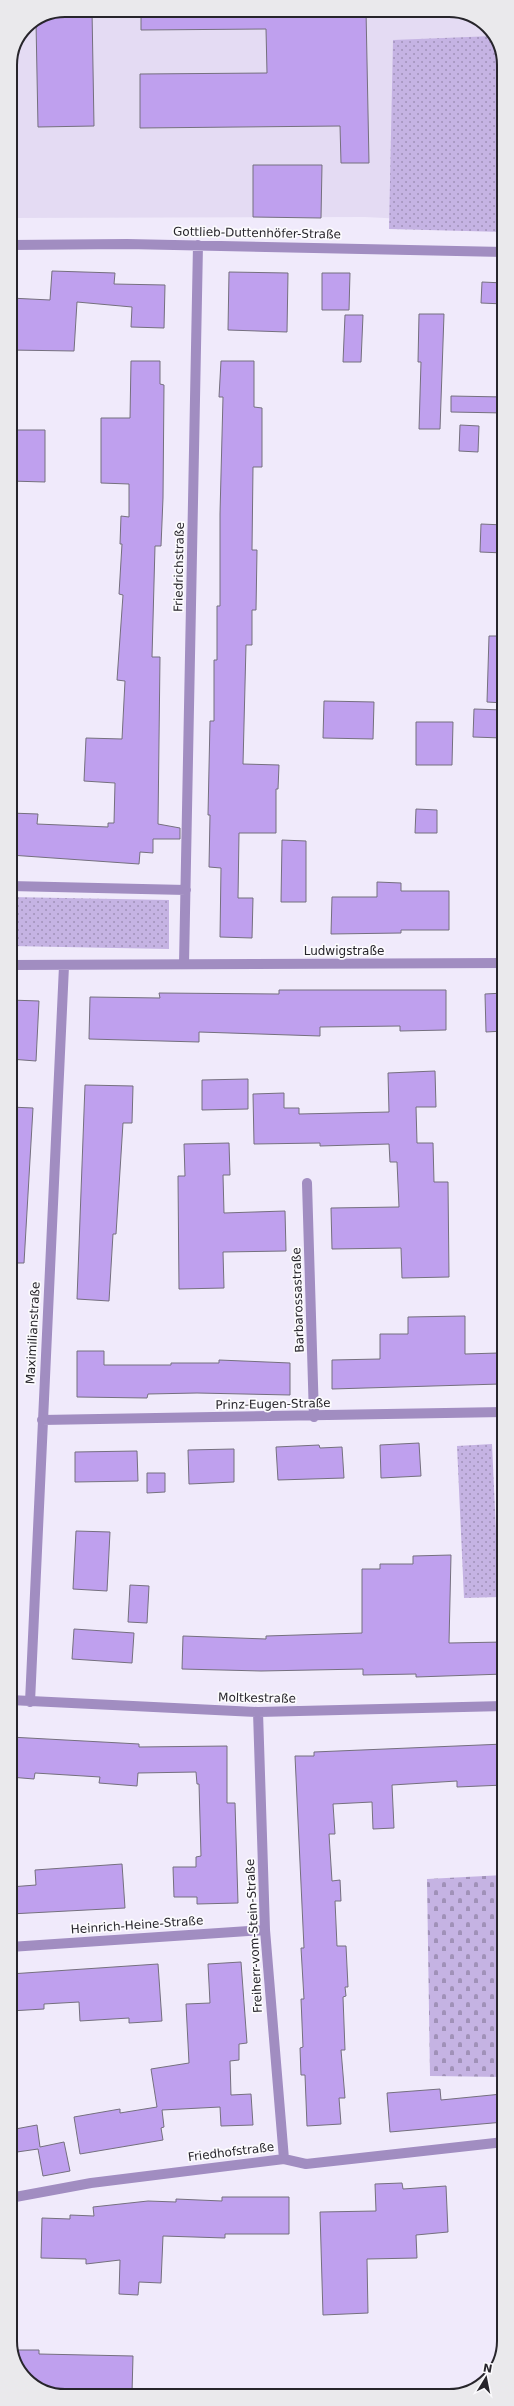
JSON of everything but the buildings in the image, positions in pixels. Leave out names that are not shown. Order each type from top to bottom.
[{"type":"street","name":"Gottlieb-Duttenhöfer-Straße","points":[[17,245],[198,245],[497,252]]},
{"type":"street","name":"Friedrichstraße","points":[[186,890],[198,245]]},
{"type":"street","points":[[17,886],[186,890],[184,964]]},
{"type":"street","name":"Ludwigstraße","points":[[17,965],[497,963]]},
{"type":"street","name":"Maximilianstraße","points":[[30,1702],[64,966]]},
{"type":"street","name":"Barbarossastraße","points":[[307,1183],[314,1417]]},
{"type":"street","name":"Prinz-Eugen-Straße","points":[[42,1420],[314,1417],[497,1412]]},
{"type":"street","name":"Moltkestraße","points":[[17,1701],[258,1712],[497,1706]]},
{"type":"street","name":"Freiherr-vom-Stein-Straße","points":[[258,1712],[265,1930],[284,2159]]},
{"type":"street","name":"Heinrich-Heine-Straße","points":[[17,1947],[265,1930]]},
{"type":"street","name":"Friedhofstraße","points":[[17,2197],[91,2183],[284,2159],[306,2164],[497,2143]]},
{"type":"shaded area","points":[[65,17],[452,17],[476,25],[491,41],[496,56],[497,65],[497,224],[365,217],[17,218],[17,65],[18,56],[25,38],[38,25],[56,18]]},
{"type":"green space","points":[[487,36],[491,41],[496,56],[497,65],[497,232],[389,229],[393,40]]},
{"type":"green space","points":[[17,897],[169,900],[169,949],[17,946]]},
{"type":"green space","points":[[492,1444],[497,1553],[497,1597],[464,1598],[457,1446]]},
{"type":"green space","points":[[497,1875],[497,2077],[430,2076],[427,1879]]}]
